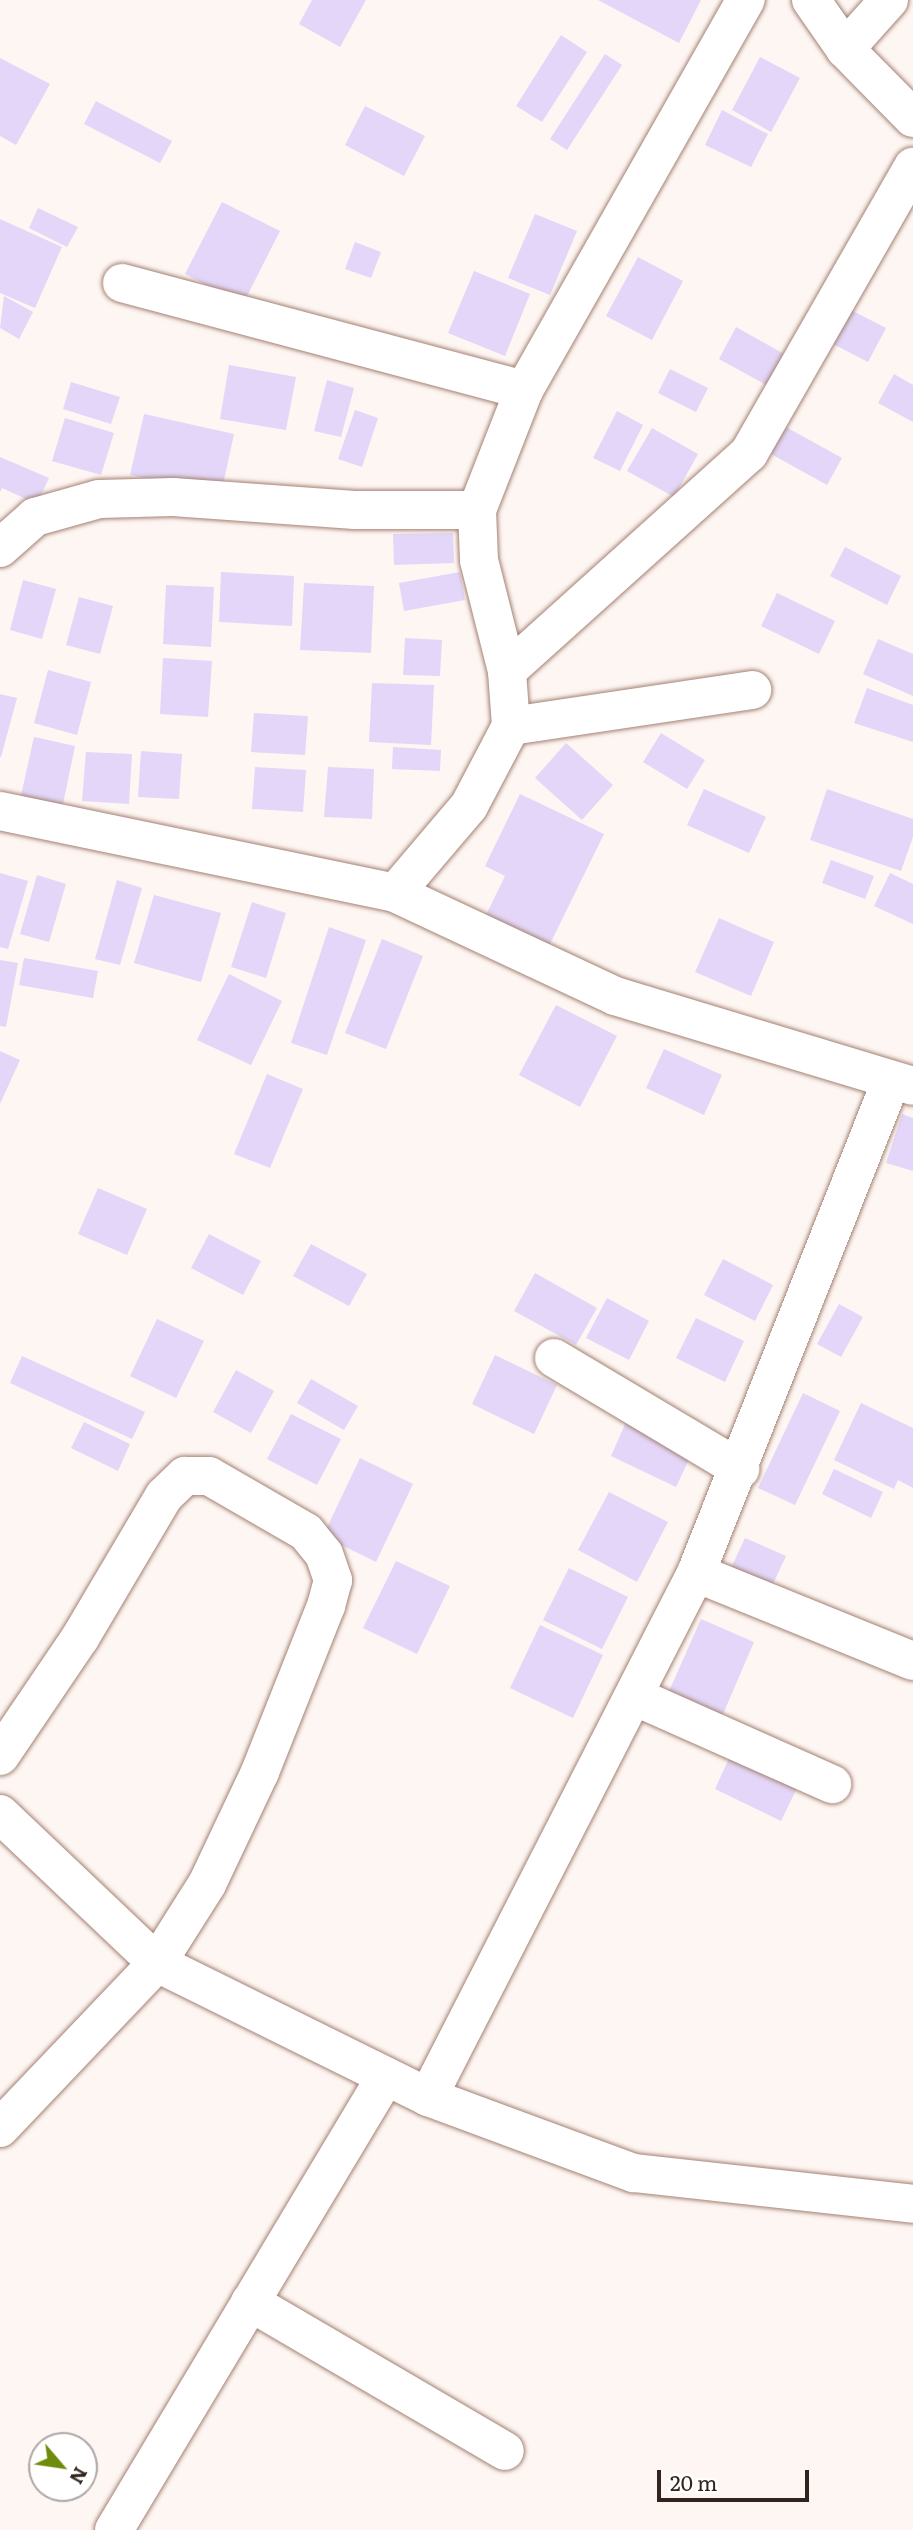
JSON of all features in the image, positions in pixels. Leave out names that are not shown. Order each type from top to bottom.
[{"type":"street","points":[[395,893],[469,806],[512,726],[507,671],[479,560],[477,510],[524,390],[746,0]]},
{"type":"street","points":[[811,0],[845,49],[913,118]]},
{"type":"street","points":[[845,49],[889,0]]},
{"type":"street","points":[[507,671],[749,453],[913,167]]},
{"type":"street","points":[[122,283],[524,390]]},
{"type":"street","points":[[0,548],[35,517],[99,499],[173,497],[355,510],[477,510]]},
{"type":"street","points":[[512,726],[752,690]]},
{"type":"street","points":[[0,811],[395,893],[615,996],[902,1084],[696,1573],[428,2097]]},
{"type":"street","points":[[554,1358],[740,1469]]},
{"type":"street","points":[[0,1756],[80,1638],[164,1496],[186,1476],[209,1476],[306,1532],[324,1554],[333,1580],[326,1606],[260,1772],[207,1884],[157,1963],[0,2128]]},
{"type":"street","points":[[696,1573],[913,1661]]},
{"type":"street","points":[[634,1696],[832,1784]]},
{"type":"street","points":[[0,1814],[157,1963],[428,2097],[634,2174],[913,2204]]},
{"type":"street","points":[[114,2530],[386,2076]]},
{"type":"street","points":[[250,2302],[505,2451]]},
{"type":"building","points":[[312,0],[366,0],[340,47],[299,24]]},
{"type":"building","points":[[598,0],[701,0],[679,43]]},
{"type":"building","points":[[561,35],[587,52],[542,122],[516,106]]},
{"type":"building","points":[[605,54],[622,65],[567,150],[550,139]]},
{"type":"building","points":[[760,57],[800,78],[771,132],[732,110]]},
{"type":"building","points":[[0,58],[50,84],[16,145],[0,136]]},
{"type":"building","points":[[96,101],[172,141],[160,163],[84,124]]},
{"type":"building","points":[[365,106],[425,136],[404,176],[345,145]]},
{"type":"building","points":[[722,110],[768,134],[751,167],[705,145]]},
{"type":"building","points":[[222,202],[280,231],[243,304],[185,274]]},
{"type":"building","points":[[38,208],[78,227],[67,247],[29,228]]},
{"type":"building","points":[[535,214],[577,231],[550,295],[508,278]]},
{"type":"building","points":[[0,219],[62,247],[35,308],[0,293]]},
{"type":"building","points":[[355,242],[381,252],[371,278],[345,269]]},
{"type":"building","points":[[638,257],[683,281],[652,340],[606,316]]},
{"type":"building","points":[[474,271],[530,294],[505,356],[448,333]]},
{"type":"building","points":[[4,296],[33,312],[19,339],[0,328]]},
{"type":"building","points":[[851,310],[886,328],[868,362],[833,344]]},
{"type":"building","points":[[736,327],[795,360],[777,391],[719,359]]},
{"type":"building","points":[[229,365],[296,377],[286,430],[220,419]]},
{"type":"building","points":[[670,369],[708,388],[696,412],[658,393]]},
{"type":"building","points":[[894,374],[913,385],[913,422],[878,403]]},
{"type":"building","points":[[327,380],[354,388],[341,437],[314,431]]},
{"type":"building","points":[[71,382],[120,397],[111,424],[63,409]]},
{"type":"building","points":[[355,410],[378,418],[362,467],[338,459]]},
{"type":"building","points":[[617,411],[643,425],[620,471],[593,458]]},
{"type":"building","points":[[144,414],[234,434],[221,494],[130,475]]},
{"type":"building","points":[[65,418],[114,433],[101,475],[52,461]]},
{"type":"building","points":[[786,427],[842,458],[827,485],[771,454]]},
{"type":"building","points":[[652,428],[698,454],[674,497],[627,471]]},
{"type":"building","points":[[0,457],[49,478],[37,504],[2,488],[0,492]]},
{"type":"building","points":[[453,533],[454,563],[394,565],[393,534]]},
{"type":"building","points":[[845,547],[901,576],[887,605],[830,576]]},
{"type":"building","points":[[221,572],[294,576],[292,626],[219,622]]},
{"type":"building","points":[[460,572],[465,600],[404,611],[399,583]]},
{"type":"building","points":[[23,580],[56,589],[42,639],[10,630]]},
{"type":"building","points":[[304,583],[374,586],[371,653],[300,650]]},
{"type":"building","points":[[166,585],[214,587],[211,647],[163,644]]},
{"type":"building","points":[[777,593],[835,621],[819,654],[761,626]]},
{"type":"building","points":[[79,597],[113,606],[100,654],[66,645]]},
{"type":"building","points":[[405,638],[442,640],[440,676],[403,675]]},
{"type":"building","points":[[878,639],[913,654],[913,696],[863,674]]},
{"type":"building","points":[[163,658],[212,661],[208,717],[160,714]]},
{"type":"building","points":[[48,670],[91,682],[77,735],[34,723]]},
{"type":"building","points":[[372,683],[434,685],[431,745],[369,742]]},
{"type":"building","points":[[867,688],[913,705],[913,742],[854,723]]},
{"type":"building","points":[[0,694],[17,698],[1,757],[0,757]]},
{"type":"building","points":[[254,713],[308,716],[305,755],[251,752]]},
{"type":"building","points":[[661,733],[705,760],[687,789],[643,762]]},
{"type":"building","points":[[34,737],[75,746],[62,809],[20,800]]},
{"type":"building","points":[[566,743],[613,785],[582,820],[535,778]]},
{"type":"building","points":[[393,747],[441,750],[440,771],[392,769]]},
{"type":"building","points":[[141,751],[182,754],[179,799],[138,797]]},
{"type":"building","points":[[86,752],[132,754],[129,804],[82,801]]},
{"type":"building","points":[[255,767],[306,770],[303,812],[252,809]]},
{"type":"building","points":[[328,767],[374,769],[372,819],[324,817]]},
{"type":"building","points":[[704,789],[766,817],[749,853],[687,825]]},
{"type":"building","points":[[827,789],[913,819],[913,837],[901,871],[810,840]]},
{"type":"building","points":[[520,794],[604,834],[548,948],[485,917],[505,876],[485,866]]},
{"type":"building","points":[[831,860],[874,876],[865,899],[822,883]]},
{"type":"building","points":[[0,873],[28,881],[8,949],[0,947]]},
{"type":"building","points":[[890,873],[913,884],[913,924],[874,906]]},
{"type":"building","points":[[37,875],[66,884],[49,942],[20,934]]},
{"type":"building","points":[[117,880],[142,888],[120,965],[95,959]]},
{"type":"building","points":[[154,895],[221,913],[201,982],[134,963]]},
{"type":"building","points":[[252,902],[286,913],[266,978],[231,967]]},
{"type":"building","points":[[719,918],[774,942],[751,996],[695,972]]},
{"type":"building","points":[[329,927],[366,940],[327,1055],[291,1043]]},
{"type":"building","points":[[382,939],[423,956],[386,1049],[345,1033]]},
{"type":"building","points":[[24,958],[98,971],[93,998],[19,985]]},
{"type":"building","points":[[0,960],[18,963],[6,1027],[0,1026]]},
{"type":"building","points":[[229,974],[282,1001],[251,1065],[197,1040]]},
{"type":"building","points":[[556,1005],[617,1036],[580,1107],[519,1075]]},
{"type":"building","points":[[664,1049],[722,1075],[704,1115],[646,1088]]},
{"type":"building","points":[[0,1051],[20,1060],[0,1104]]},
{"type":"building","points":[[267,1074],[303,1089],[270,1168],[234,1154]]},
{"type":"building","points":[[902,1114],[913,1118],[913,1171],[886,1163]]},
{"type":"building","points":[[98,1188],[147,1209],[127,1255],[78,1234]]},
{"type":"building","points":[[209,1234],[261,1261],[243,1295],[191,1268]]},
{"type":"building","points":[[311,1244],[367,1274],[349,1306],[293,1276]]},
{"type":"building","points":[[723,1259],[773,1285],[755,1321],[704,1295]]},
{"type":"building","points":[[535,1273],[597,1308],[576,1345],[514,1311]]},
{"type":"building","points":[[607,1298],[649,1321],[629,1360],[586,1338]]},
{"type":"building","points":[[839,1304],[863,1317],[841,1357],[817,1344]]},
{"type":"building","points":[[696,1318],[744,1341],[725,1382],[676,1358]]},
{"type":"building","points":[[157,1319],[204,1341],[176,1398],[130,1376]]},
{"type":"building","points":[[495,1355],[557,1385],[534,1434],[472,1404]]},
{"type":"building","points":[[22,1356],[145,1412],[132,1439],[10,1383]]},
{"type":"building","points":[[236,1370],[274,1391],[251,1433],[213,1412]]},
{"type":"building","points":[[311,1379],[358,1406],[344,1430],[297,1403]]},
{"type":"building","points":[[803,1393],[840,1411],[795,1505],[758,1488]]},
{"type":"building","points":[[861,1403],[913,1428],[913,1488],[898,1480],[894,1489],[834,1460]]},
{"type":"building","points":[[291,1414],[341,1439],[317,1485],[267,1459]]},
{"type":"building","points":[[84,1422],[130,1444],[118,1471],[71,1448]]},
{"type":"building","points":[[626,1422],[692,1453],[676,1487],[611,1456]]},
{"type":"building","points":[[360,1458],[413,1484],[376,1562],[323,1536]]},
{"type":"building","points":[[834,1469],[883,1492],[871,1518],[822,1494]]},
{"type":"building","points":[[609,1492],[668,1522],[637,1582],[578,1550]]},
{"type":"building","points":[[745,1538],[786,1556],[772,1586],[731,1568]]},
{"type":"building","points":[[396,1561],[450,1586],[417,1654],[363,1628]]},
{"type":"building","points":[[569,1568],[628,1597],[602,1649],[543,1620]]},
{"type":"building","points":[[701,1619],[754,1642],[720,1721],[666,1698]]},
{"type":"building","points":[[540,1625],[603,1655],[573,1718],[510,1688]]},
{"type":"building","points":[[731,1754],[798,1786],[781,1821],[715,1789]]}]
